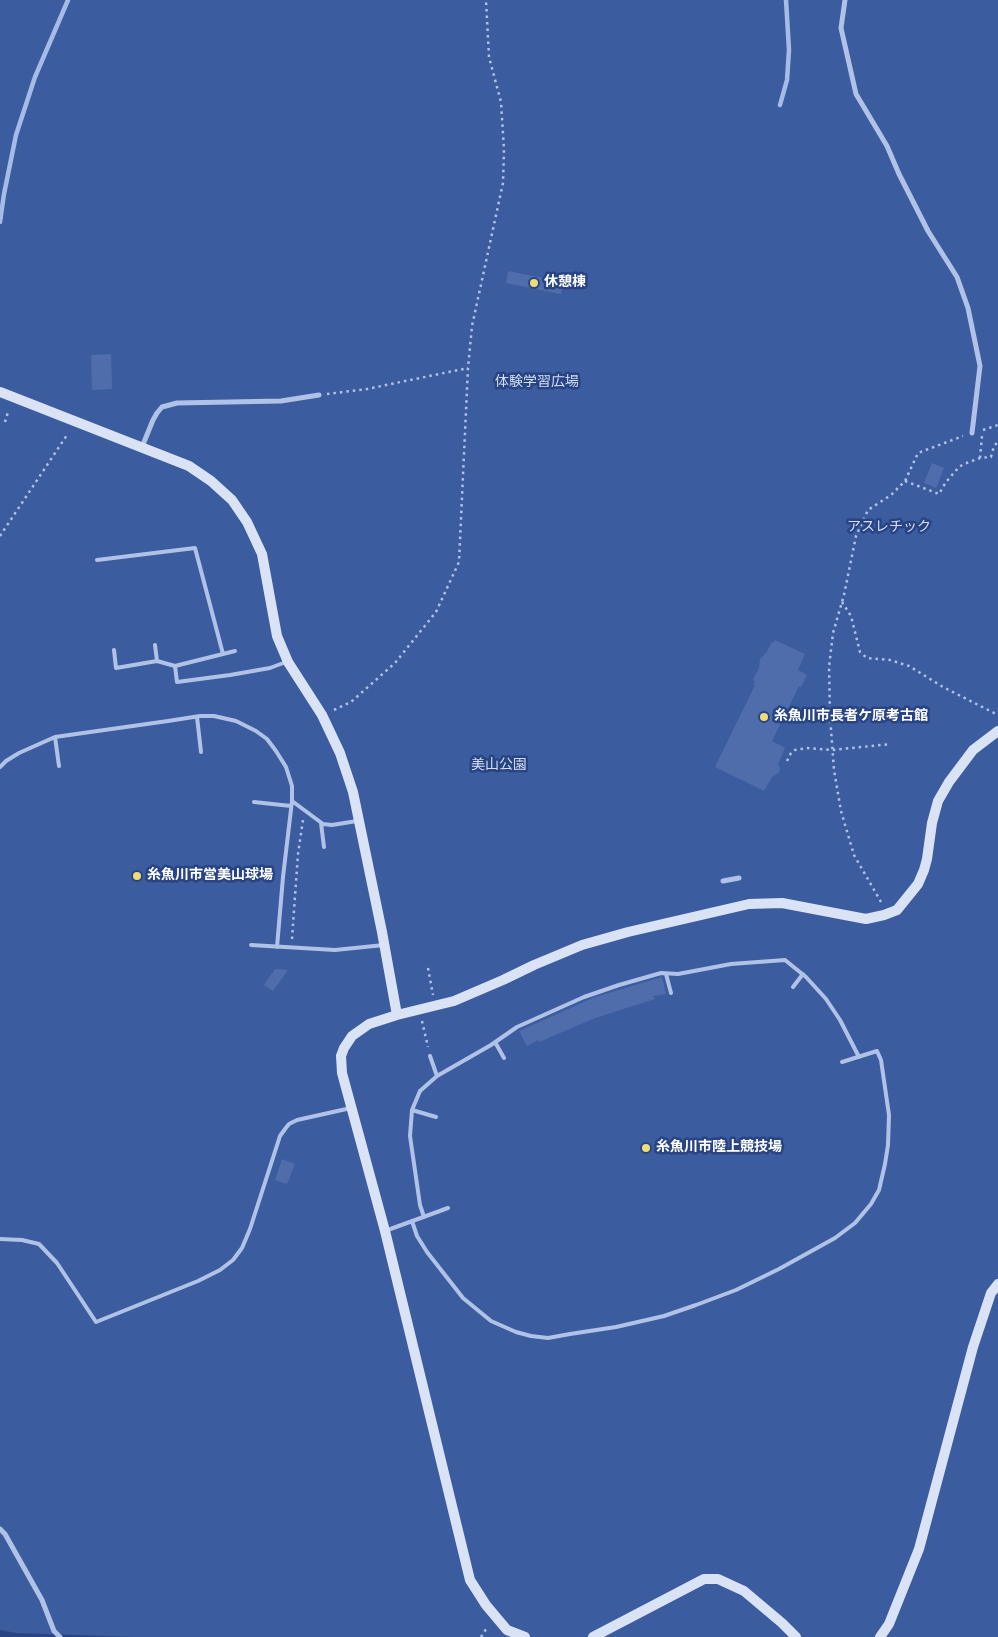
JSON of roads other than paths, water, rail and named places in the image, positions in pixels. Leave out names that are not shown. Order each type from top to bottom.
[{"type":"street","points":[[845,0],[841,28],[856,94],[888,146],[899,174],[928,231],[957,277],[968,308],[980,366],[972,433]]},
{"type":"street","points":[[0,392],[189,466],[212,481],[232,500],[247,522],[262,554],[277,636],[288,662],[322,715],[340,753],[353,792],[396,1015]]},
{"type":"street","points":[[142,447],[152,420],[162,407],[177,403],[281,401],[319,394]]},
{"type":"street","points":[[525,1637],[507,1630],[486,1605],[470,1580],[385,1231],[342,1073],[341,1056],[344,1048],[359,1029],[396,1015],[462,998],[582,945],[628,932],[750,904],[782,903],[866,919],[897,910],[918,884],[927,859],[932,822],[938,801],[949,782],[973,750],[998,731]]},
{"type":"street","points":[[723,881],[739,878]]},
{"type":"street","points":[[880,1637],[889,1624],[919,1550],[973,1347],[991,1293],[998,1284]]},
{"type":"street","points":[[0,1529],[5,1534],[42,1600],[54,1631],[60,1637]]},
{"type":"street","points":[[593,1637],[704,1579],[718,1579],[744,1591],[796,1637]]},
{"type":"lane","points":[[97,560],[195,548],[223,654]]},
{"type":"lane","points":[[156,645],[157,661]]},
{"type":"lane","points":[[114,650],[116,668],[157,661],[175,666],[235,651]]},
{"type":"lane","points":[[175,666],[177,682],[270,668],[288,662]]},
{"type":"lane","points":[[0,767],[19,753],[55,737],[197,717],[214,716],[246,725],[267,740],[276,751],[286,767],[292,786],[292,803],[277,947]]},
{"type":"lane","points":[[197,717],[201,752]]},
{"type":"lane","points":[[55,737],[59,766]]},
{"type":"lane","points":[[254,802],[292,803],[321,822],[332,825],[359,820]]},
{"type":"lane","points":[[321,822],[324,847]]},
{"type":"lane","points":[[251,945],[349,950],[384,945]]},
{"type":"lane","points":[[424,1217],[420,1205],[410,1136],[412,1110],[420,1090],[437,1076],[496,1042],[517,1027],[584,997],[661,973],[678,974],[731,964],[785,960],[802,974],[826,999],[840,1020],[859,1057]]},
{"type":"lane","points":[[666,974],[671,993]]},
{"type":"lane","points":[[794,987],[802,974]]},
{"type":"lane","points":[[496,1042],[504,1058]]},
{"type":"lane","points":[[412,1221],[417,1236],[427,1252],[464,1298],[491,1321],[516,1332],[548,1338],[616,1327],[664,1316],[696,1305],[736,1290],[779,1269],[834,1238],[855,1223],[871,1204],[879,1190],[886,1164],[888,1145],[889,1116],[881,1060],[876,1051],[842,1062]]},
{"type":"lane","points":[[430,1056],[437,1076]]},
{"type":"lane","points":[[0,1240],[22,1240],[39,1244],[57,1263],[96,1322],[198,1281],[220,1270],[233,1260],[242,1248],[250,1230],[280,1136],[285,1129],[289,1124],[298,1120],[351,1108]]},
{"type":"lane","points":[[412,1110],[436,1117]]},
{"type":"lane","points":[[385,1231],[448,1208]]},
{"type":"waterway","points":[[0,222],[16,135],[35,77],[68,0]]},
{"type":"waterway","points":[[780,105],[787,80],[789,50],[786,0]]},
{"type":"place","name":"休憩棟","points":[[534,283]]},
{"type":"place","name":"糸魚川市長者ケ原考古館","points":[[764,717]]},
{"type":"place","name":"糸魚川市営美山球場","points":[[137,876]]},
{"type":"place","name":"糸魚川市陸上競技場","points":[[646,1148]]},
{"type":"park label","name":"体験学習広場","points":[[537,383]]},
{"type":"park label","name":"アスレチック","points":[[889,528]]},
{"type":"park label","name":"美山公園","points":[[499,766]]}]
